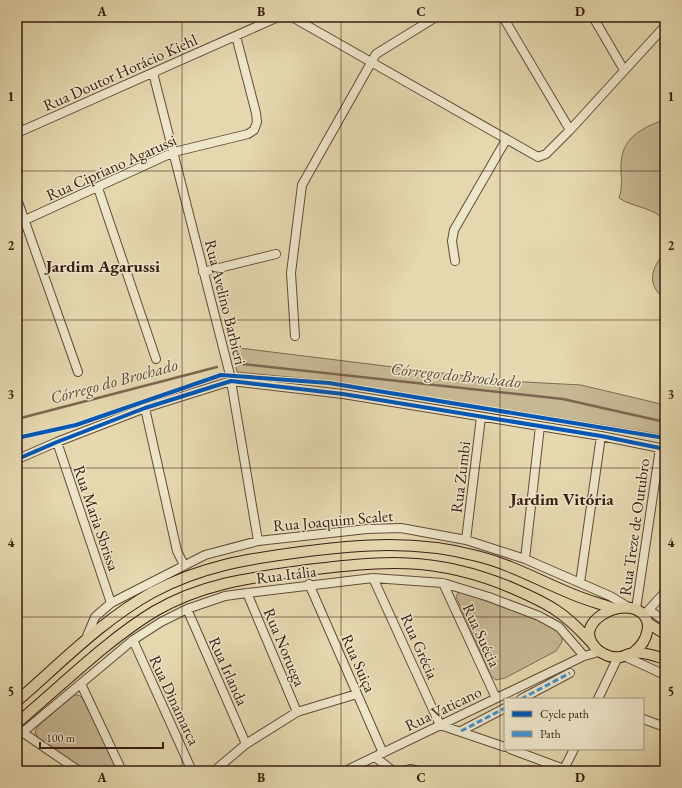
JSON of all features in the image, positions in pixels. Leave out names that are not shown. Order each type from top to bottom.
[{"type":"main road","points":[[17,701],[120,614],[160,589],[222,564],[250,558],[359,545],[393,544],[439,548],[477,556],[511,567],[572,595],[615,609],[641,613],[665,634]]},
{"type":"main road","points":[[17,723],[113,642],[156,611],[204,589],[244,578],[380,562],[431,564],[460,569],[491,579],[544,602],[563,613],[599,652],[621,657],[634,652],[646,638],[648,630],[641,613]]},
{"type":"main road","points":[[591,642],[590,633],[592,624],[598,617],[615,609]]},
{"type":"main road","points":[[634,652],[665,659]]},
{"type":"street","name":"Rua Doutor Horácio Kiehl","points":[[19,132],[278,17]]},
{"type":"street","points":[[292,17],[533,156],[543,156],[570,130],[665,26]]},
{"type":"street","points":[[295,336],[290,273],[302,185],[376,54],[436,17]]},
{"type":"street","points":[[503,17],[570,130]]},
{"type":"street","points":[[593,17],[624,70]]},
{"type":"street","name":"Rua Cipriano Agarussi","points":[[25,220],[174,152],[241,136],[254,130],[257,122],[256,113],[236,36]]},
{"type":"street","name":"Rua Avelino Barbieri","points":[[153,73],[231,381],[258,541]]},
{"type":"street","points":[[17,124],[19,132]]},
{"type":"street","points":[[455,261],[452,241],[454,230],[506,140]]},
{"type":"street","points":[[98,188],[156,359]]},
{"type":"street","points":[[17,199],[78,372]]},
{"type":"street","points":[[204,272],[276,254]]},
{"type":"street","points":[[20,458],[56,442],[145,408],[231,381],[344,394],[601,436],[662,449]]},
{"type":"street","points":[[145,408],[177,551],[184,565]]},
{"type":"street","name":"Rua Zumbi","points":[[466,540],[481,417]]},
{"type":"street","points":[[525,559],[540,426]]},
{"type":"street","points":[[580,583],[601,436]]},
{"type":"street","name":"Rua Maria Sbrissa","points":[[56,442],[111,604]]},
{"type":"street","name":"Rua Treze de Outubro","points":[[641,613],[662,449]]},
{"type":"street","name":"Rua Joaquim Scalet","points":[[84,643],[95,617],[111,604],[184,565],[205,556],[258,541],[387,528],[430,533],[466,540],[525,559],[610,596],[641,613],[665,621]]},
{"type":"street","name":"Rua Itália","points":[[20,735],[133,640],[161,622],[187,609],[225,596],[309,584],[373,578],[443,583],[489,597],[539,616],[559,628],[584,656]]},
{"type":"street","name":"Rua Grécia","points":[[373,578],[440,725]]},
{"type":"street","name":"Rua Suécia","points":[[443,583],[496,698]]},
{"type":"street","name":"Rua Suiça","points":[[309,584],[383,753]]},
{"type":"street","points":[[641,613],[665,592]]},
{"type":"street","name":"Rua Noruega","points":[[247,593],[297,712]]},
{"type":"street","name":"Rua Irlanda","points":[[187,609],[246,744]]},
{"type":"street","name":"Rua Dinamarca","points":[[133,640],[192,771]]},
{"type":"street","name":"Rua Vaticano","points":[[345,771],[584,656],[599,652]]},
{"type":"street","points":[[599,698],[621,657],[665,675]]},
{"type":"street","points":[[523,698],[570,673]]},
{"type":"street","points":[[81,684],[122,771]]},
{"type":"street","points":[[214,771],[246,744],[297,712],[357,694]]},
{"type":"street","points":[[461,732],[504,709]]},
{"type":"street","points":[[644,719],[665,727]]},
{"type":"street","points":[[440,725],[504,747]]},
{"type":"street","points":[[20,735],[79,771]]},
{"type":"street","points":[[513,750],[564,770],[574,750]]},
{"type":"street","points":[[375,757],[393,771]]},
{"type":"street","points":[[402,771],[410,768],[419,771]]},
{"type":"shaded area","points":[[665,119],[665,222],[656,213],[619,198],[624,148],[634,136],[648,126]]},
{"type":"shaded area","points":[[665,251],[665,299],[655,288],[653,276],[660,257]]},
{"type":"shaded area","points":[[231,347],[507,381],[581,385],[665,405],[665,435],[320,380],[237,372]]},
{"type":"shaded area","points":[[459,591],[543,622],[562,635],[562,642],[556,651],[505,678],[496,680],[491,676],[456,597]]},
{"type":"shaded area","points":[[74,695],[79,695],[83,699],[120,771],[84,771],[37,737],[35,732],[37,727]]},
{"type":"waterway","name":"Córrego do Brochado","points":[[243,364],[563,399],[665,422]]},
{"type":"waterway","name":"Córrego do Brochado","points":[[17,419],[217,367]]},
{"type":"marked path","points":[[523,698],[570,673]]},
{"type":"marked path","points":[[461,731],[504,709]]},
{"type":"cycle path","points":[[17,438],[76,425],[221,375],[329,383],[665,438]]},
{"type":"cycle path","points":[[20,458],[145,408],[231,381],[343,394],[601,436],[665,449]]},
{"type":"district","name":"Jardim Agarussi","points":[[103,266]]},
{"type":"district","name":"Jardim Vitória","points":[[562,499]]}]
